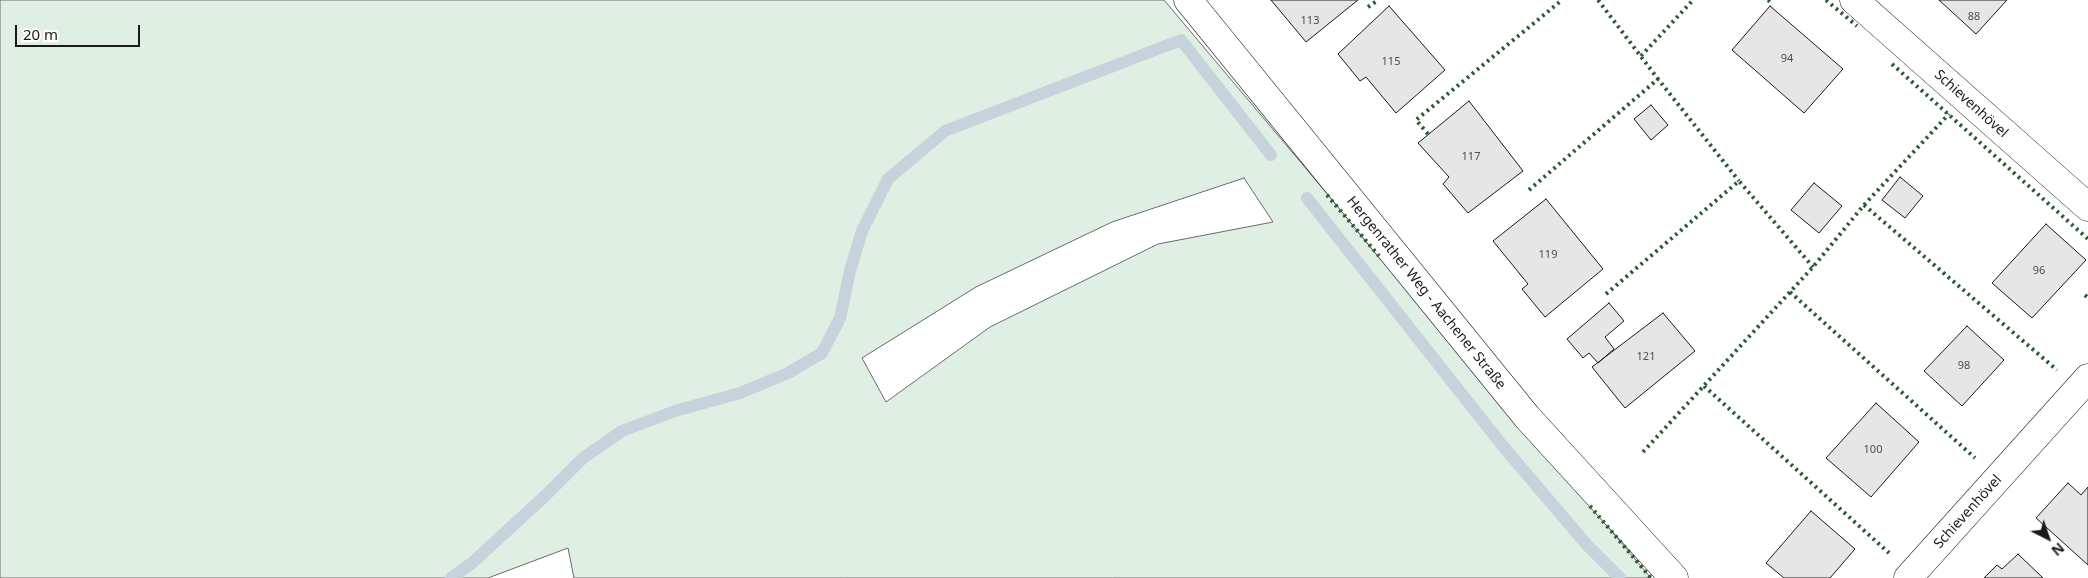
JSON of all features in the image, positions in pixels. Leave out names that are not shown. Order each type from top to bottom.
[{"type":"street","name":"Hergenrather Weg - Aachener Straße","points":[[1188,0],[1527,417],[1674,578]]},
{"type":"street","name":"Schievenhövel","points":[[1854,0],[2088,207]]},
{"type":"street","name":"Schievenhövel","points":[[1908,578],[2088,378]]},
{"type":"green space","points":[[0,0],[1164,0],[1651,578],[574,578],[568,548],[488,578],[0,578]],"holes":[[[1244,178],[1273,222],[1158,244],[990,327],[886,402],[862,358],[976,287],[1112,222]]]},
{"type":"building","points":[[1271,0],[1358,0],[1306,42]]},
{"type":"building","points":[[1939,0],[2007,0],[1976,34]]},
{"type":"building","points":[[1389,6],[1445,70],[1396,113],[1366,77],[1360,81],[1338,54]]},
{"type":"building","points":[[1770,6],[1843,69],[1804,113],[1732,50]]},
{"type":"building","points":[[1469,101],[1523,171],[1468,213],[1443,184],[1449,177],[1418,143]]},
{"type":"building","points":[[1651,105],[1668,125],[1651,140],[1634,119]]},
{"type":"building","points":[[1900,177],[1923,196],[1905,218],[1882,200]]},
{"type":"building","points":[[1814,183],[1842,206],[1819,233],[1791,210]]},
{"type":"building","points":[[1546,199],[1603,269],[1545,317],[1522,289],[1528,284],[1493,241]]},
{"type":"building","points":[[2046,224],[2086,260],[2032,318],[1992,283]]},
{"type":"building","points":[[1609,303],[1624,321],[1605,337],[1614,349],[1598,363],[1589,353],[1583,358],[1567,339]]},
{"type":"building","points":[[1663,313],[1695,351],[1625,408],[1592,367]]},
{"type":"building","points":[[1967,326],[2004,360],[1962,406],[1924,371]]},
{"type":"building","points":[[1876,403],[1919,442],[1871,497],[1826,458]]},
{"type":"building","points":[[2068,483],[2081,495],[2088,487],[2088,565],[2036,518]]},
{"type":"building","points":[[1811,511],[1855,549],[1830,578],[1784,578],[1766,563]]},
{"type":"building","points":[[2018,554],[2043,578],[1984,578],[1997,565],[2002,569]]},
{"type":"waterway","points":[[451,578],[472,563],[583,458],[622,431],[675,411],[740,393],[788,373],[822,353],[840,318],[850,271],[862,231],[888,179],[945,131],[1181,40],[1271,155]]},
{"type":"waterway","points":[[1307,198],[1502,445],[1587,545],[1620,578]]},
{"type":"hedge","points":[[1368,7],[1378,0]]},
{"type":"hedge","points":[[1428,134],[1416,120],[1562,0]]},
{"type":"hedge","points":[[1598,0],[1658,79]]},
{"type":"hedge","points":[[1641,56],[1693,0]]},
{"type":"hedge","points":[[1768,0],[1773,4]]},
{"type":"hedge","points":[[1826,0],[1857,26]]},
{"type":"hedge","points":[[1892,64],[2088,239]]},
{"type":"hedge","points":[[1529,190],[1658,79],[1739,181]]},
{"type":"hedge","points":[[1864,205],[1949,114]]},
{"type":"hedge","points":[[1606,294],[1739,181],[1813,267]]},
{"type":"hedge","points":[[1327,195],[1379,256]]},
{"type":"hedge","points":[[1643,452],[1813,267],[1864,205],[2057,370]]},
{"type":"hedge","points":[[1790,292],[1975,458]]},
{"type":"hedge","points":[[2085,295],[2088,298]]},
{"type":"hedge","points":[[1704,386],[1889,553]]},
{"type":"hedge","points":[[1590,506],[1651,578]]}]
